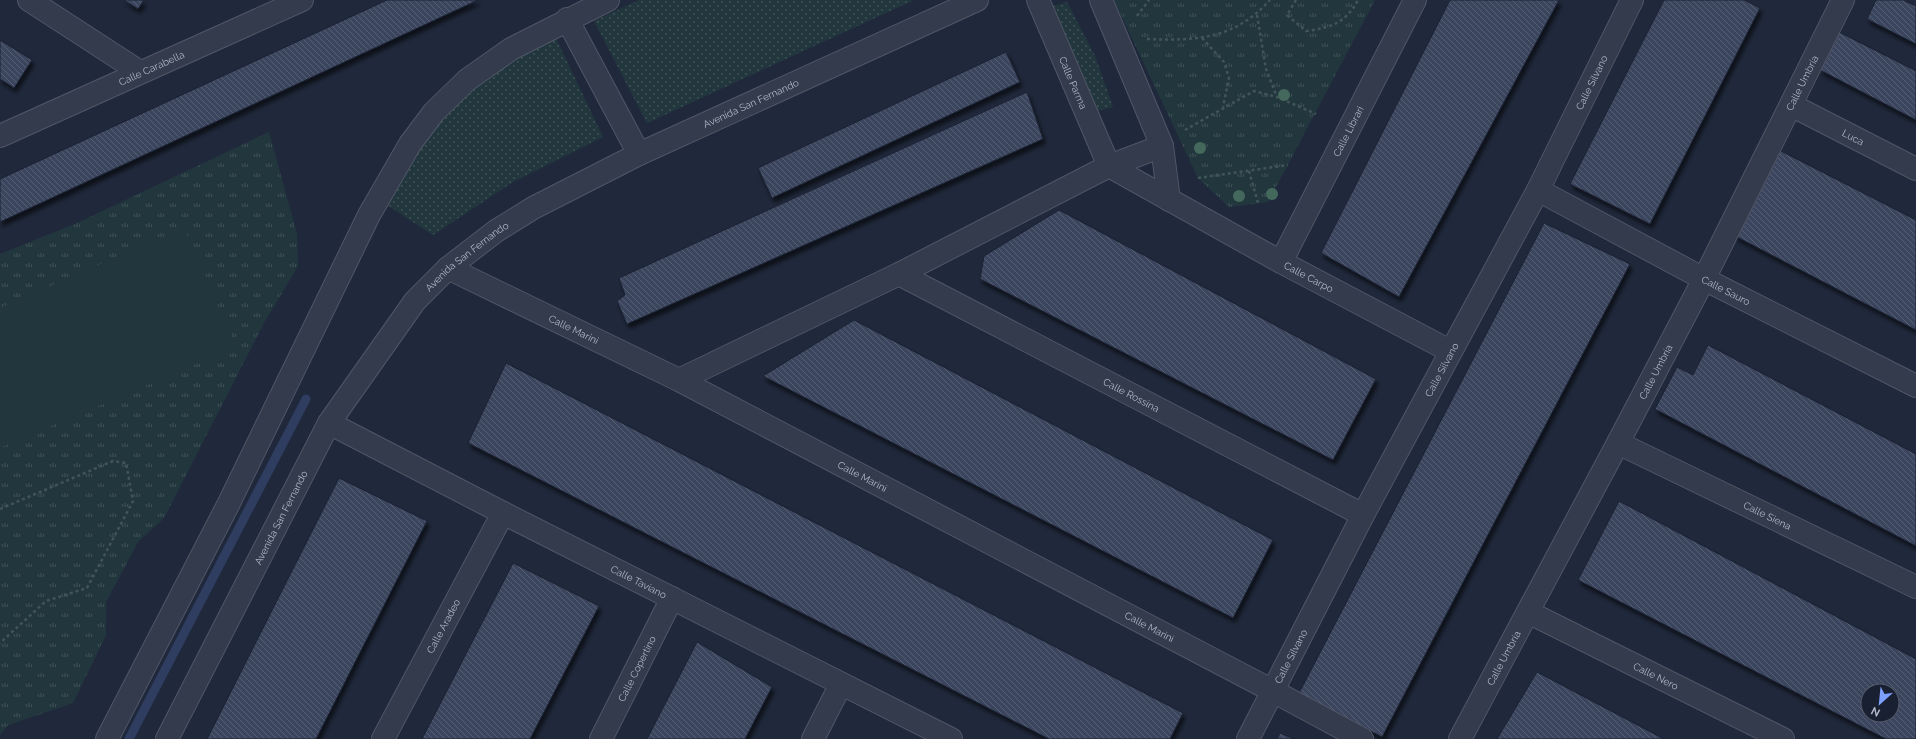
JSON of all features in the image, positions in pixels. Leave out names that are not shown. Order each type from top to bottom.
[{"type":"street","points":[[29,0],[140,72]]},
{"type":"street","name":"Calle Carabella","points":[[0,136],[302,0]]},
{"type":"street","points":[[107,739],[228,505],[369,215],[410,144],[434,112],[467,80],[511,49],[567,19],[608,0]]},
{"type":"street","name":"Avenida San Fernando","points":[[167,739],[328,423],[415,301],[448,268],[496,231],[533,208],[639,154],[977,0]]},
{"type":"street","name":"Calle Parma","points":[[1038,0],[1109,166]]},
{"type":"street","points":[[1101,0],[1162,146],[1169,200]]},
{"type":"street","name":"Calle Librari","points":[[1281,262],[1415,0]]},
{"type":"street","name":"Calle Silvano","points":[[1248,739],[1450,351],[1538,190],[1632,0]]},
{"type":"street","name":"Calle Umbría","points":[[1460,739],[1704,279],[1842,0]]},
{"type":"street","points":[[567,19],[639,154]]},
{"type":"street","name":"Luca","points":[[1791,105],[1916,169]]},
{"type":"street","points":[[679,380],[899,274],[1109,166],[1162,146]]},
{"type":"street","name":"Calle Carpo","points":[[1109,166],[1281,262],[1450,351]]},
{"type":"street","name":"Calle Sauro","points":[[1538,190],[1704,279],[1916,386]]},
{"type":"street","name":"Calle Marini","points":[[448,268],[679,380],[1362,739]]},
{"type":"street","name":"Calle Rossina","points":[[899,274],[1364,515]]},
{"type":"street","name":"Calle Taviano","points":[[328,423],[951,739]]},
{"type":"street","name":"Calle Siena","points":[[1618,443],[1916,587]]},
{"type":"street","name":"Calle Aradeo","points":[[382,739],[503,513]]},
{"type":"street","name":"Calle Copertino","points":[[601,739],[672,598]]},
{"type":"street","name":"Calle Nero","points":[[1528,612],[1783,739]]},
{"type":"street","points":[[813,739],[841,684]]},
{"type":"path","points":[[1139,39],[1183,40],[1220,35],[1257,15],[1270,0]]},
{"type":"path","points":[[1296,0],[1286,15],[1306,31],[1327,29],[1352,12],[1358,0]]},
{"type":"path","points":[[1257,15],[1266,69],[1277,97]]},
{"type":"path","points":[[1202,38],[1224,62],[1229,78],[1223,107]]},
{"type":"path","points":[[1184,130],[1223,107],[1254,92],[1277,97],[1316,114]]},
{"type":"path","points":[[1198,178],[1288,166]]},
{"type":"path","points":[[1249,171],[1258,203]]},
{"type":"path","points":[[0,509],[114,461],[126,463],[133,501],[87,588],[46,601],[0,643]]},
{"type":"green space","points":[[639,0],[914,0],[647,123],[594,21]]},
{"type":"green space","points":[[1114,0],[1375,0],[1268,202],[1229,207],[1198,178]]},
{"type":"green space","points":[[1067,2],[1095,56],[1113,107],[1096,111],[1050,7]]},
{"type":"green space","points":[[555,36],[603,137],[513,182],[433,235],[381,201],[427,126],[500,62]]},
{"type":"green space","points":[[269,132],[297,234],[298,266],[264,323],[164,518],[138,542],[106,602],[106,635],[73,703],[8,725],[0,735],[0,254],[75,224]]},
{"type":"green space","points":[[184,228],[236,347],[2,447],[0,442],[0,308]]},
{"type":"building","points":[[124,0],[144,0],[138,9]]},
{"type":"building","points":[[387,0],[478,0],[0,222],[0,179]]},
{"type":"building","points":[[1450,0],[1559,0],[1399,297],[1321,253]]},
{"type":"building","points":[[1664,0],[1744,0],[1760,8],[1650,224],[1570,184]]},
{"type":"building","points":[[1876,0],[1903,0],[1916,6],[1916,44],[1867,19]]},
{"type":"building","points":[[1839,32],[1916,71],[1916,120],[1820,70]]},
{"type":"building","points":[[0,40],[32,60],[14,88],[0,79]]},
{"type":"building","points":[[1006,52],[1020,82],[772,198],[758,168]]},
{"type":"building","points":[[1027,92],[1043,139],[627,324],[617,301],[625,295],[619,278]]},
{"type":"building","points":[[1779,150],[1916,220],[1916,330],[1735,236]]},
{"type":"building","points":[[1059,210],[1376,379],[1333,460],[980,279],[984,256]]},
{"type":"building","points":[[1544,223],[1630,264],[1382,737],[1299,693]]},
{"type":"building","points":[[854,320],[1273,540],[1233,618],[763,376]]},
{"type":"building","points":[[1708,345],[1916,454],[1916,546],[1655,409],[1677,367],[1693,375]]},
{"type":"building","points":[[506,363],[1183,713],[1170,739],[1049,739],[468,443]]},
{"type":"building","points":[[339,478],[427,521],[316,739],[207,739]]},
{"type":"building","points":[[1619,501],[1916,659],[1916,739],[1886,739],[1578,580]]},
{"type":"building","points":[[513,563],[599,606],[530,739],[422,739]]},
{"type":"building","points":[[697,642],[772,687],[745,739],[647,739]]},
{"type":"building","points":[[1537,672],[1664,739],[1497,739]]},
{"type":"building","points":[[1280,733],[1294,739],[1277,739]]},
{"type":"waterway","points":[[129,739],[306,399]]}]
